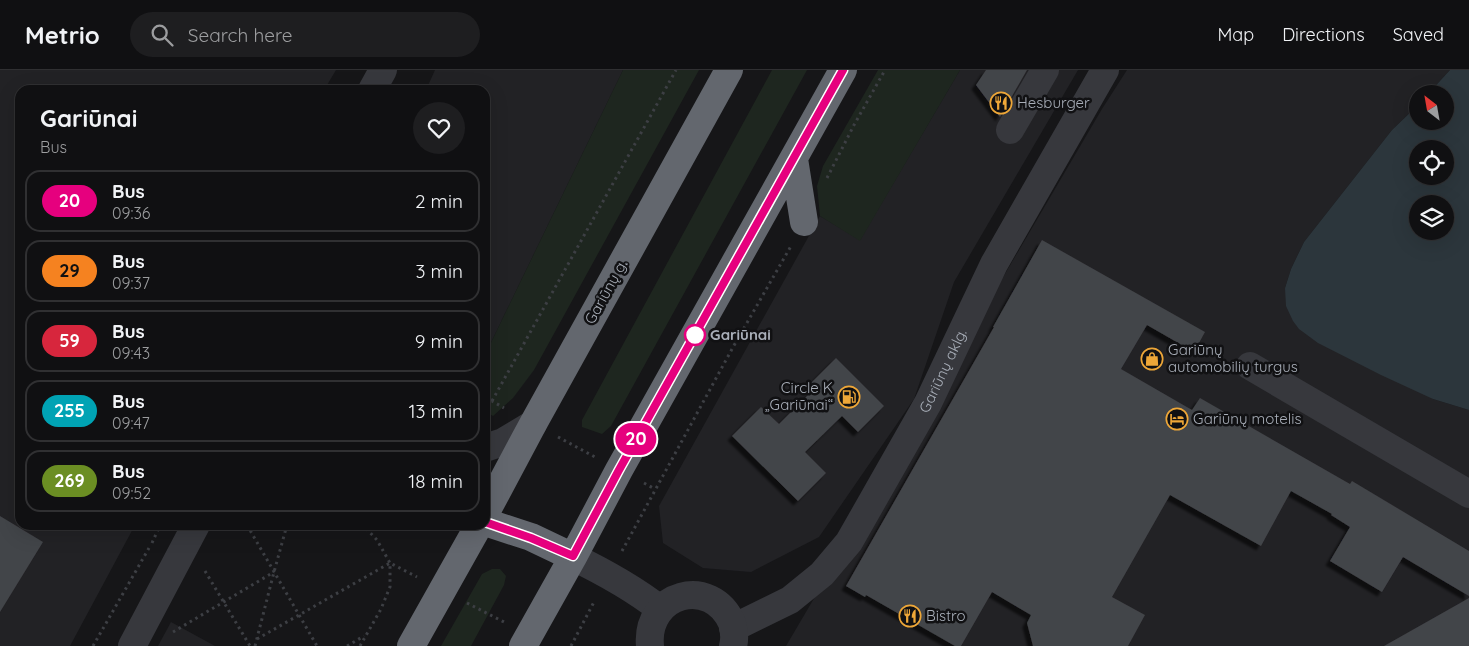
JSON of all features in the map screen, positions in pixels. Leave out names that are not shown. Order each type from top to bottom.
[{"type":"highway","name":"Gariūnų g.","points":[[490,505],[729,70]]},
{"type":"highway","points":[[526,640],[843,70]]},
{"type":"highway","points":[[794,158],[804,222]]},
{"type":"highway","points":[[490,524],[531,538],[573,556]]},
{"type":"highway","points":[[411,646],[476,530]]},
{"type":"street","points":[[375,85],[383,70]]},
{"type":"street","points":[[1010,130],[1045,70]]},
{"type":"street","name":"Gariūnų aklg.","points":[[660,609],[670,601],[682,596],[694,595],[707,598],[718,604],[728,615],[733,637],[790,600],[822,574],[849,542],[928,403],[994,264],[1105,70]]},
{"type":"street","points":[[1250,366],[1469,494]]},
{"type":"street","points":[[490,446],[503,442],[533,424]]},
{"type":"street","points":[[132,646],[192,534]]},
{"type":"street","points":[[573,556],[609,575],[660,609],[653,620],[649,632],[650,646]]},
{"type":"path","points":[[676,70],[492,401],[655,489],[804,222],[885,70]]},
{"type":"path","points":[[93,646],[158,530]]},
{"type":"path","points":[[251,530],[317,646]]},
{"type":"path","points":[[255,646],[286,530]]},
{"type":"path","points":[[360,646],[381,609],[390,587],[390,563],[377,540],[368,530]]},
{"type":"path","points":[[192,534],[223,602],[250,646]]},
{"type":"path","points":[[257,639],[390,563]]},
{"type":"path","points":[[390,563],[442,590],[526,640]]},
{"type":"path","points":[[172,632],[274,572]]},
{"type":"path","points":[[347,646],[366,635]]},
{"type":"shaded area","points":[[0,70],[336,70],[327,85],[15,85],[15,530],[132,530],[70,646],[0,646]]},
{"type":"shaded area","points":[[435,70],[623,70],[490,345],[490,85],[428,85]]},
{"type":"shaded area","points":[[623,70],[699,70],[534,370],[513,398],[493,416],[490,414],[490,345]]},
{"type":"shaded area","points":[[772,70],[807,70],[611,426],[602,434],[582,427],[582,420]]},
{"type":"shaded area","points":[[878,70],[960,70],[860,241],[820,216],[817,186],[823,166]]},
{"type":"shaded area","points":[[960,70],[1078,70],[954,282],[914,399],[819,537],[751,572],[703,568],[663,543],[659,506],[820,216],[860,240]]},
{"type":"shaded area","name":"Gariūnų automobilių turgus","points":[[1127,70],[1450,70],[1436,85],[1409,85],[1409,114],[1392,130],[1304,242],[1291,269],[1285,288],[1433,399],[1469,410],[1469,646],[786,646],[1102,109]]},
{"type":"shaded area","points":[[1450,70],[1469,70],[1469,410],[1433,399],[1318,343],[1299,329],[1286,306],[1285,288],[1291,269],[1304,242],[1392,130],[1409,114],[1409,130],[1454,130],[1454,85],[1436,85]]},
{"type":"shaded area","points":[[492,569],[500,569],[506,576],[504,585],[471,646],[441,646],[482,574]]},
{"type":"shaded area","points":[[171,622],[215,646],[158,646]]},
{"type":"building","name":"Hesburger","points":[[986,70],[1027,70],[1000,117],[976,85]]},
{"type":"building","points":[[1042,240],[1205,332],[1194,352],[1147,325],[1121,369],[1192,410],[1200,398],[1350,484],[1352,481],[1469,551],[1469,596],[1403,557],[1382,592],[1330,561],[1350,527],[1332,514],[1291,491],[1261,546],[1170,495],[1112,597],[1145,615],[1128,646],[1033,646],[1027,623],[1031,615],[992,592],[961,646],[955,646],[866,595],[865,597],[846,586]]},
{"type":"building","points":[[836,358],[884,406],[858,432],[842,416],[805,452],[826,473],[798,501],[732,436],[761,407],[779,424],[815,388],[810,384]]},
{"type":"building","points":[[0,516],[15,525],[15,530],[23,530],[43,542],[0,612]]},
{"type":"building","points":[[1469,598],[1469,646],[1384,646],[1446,611]]},
{"type":"bus line","name":"20","points":[[490,524],[531,538],[573,556],[619,470],[843,70]]},
{"type":"place","name":"Hesburger","points":[[1001,103]]},
{"type":"place","name":"Gariūnai","points":[[695,335]]},
{"type":"place","name":"Gariūnų automobilių turgus","points":[[1152,359]]},
{"type":"place","name":"Circle K „Gariūnai“","points":[[849,397]]},
{"type":"place","name":"Gariūnų motelis","points":[[1177,419]]},
{"type":"place","name":"Bistro","points":[[910,616]]}]
